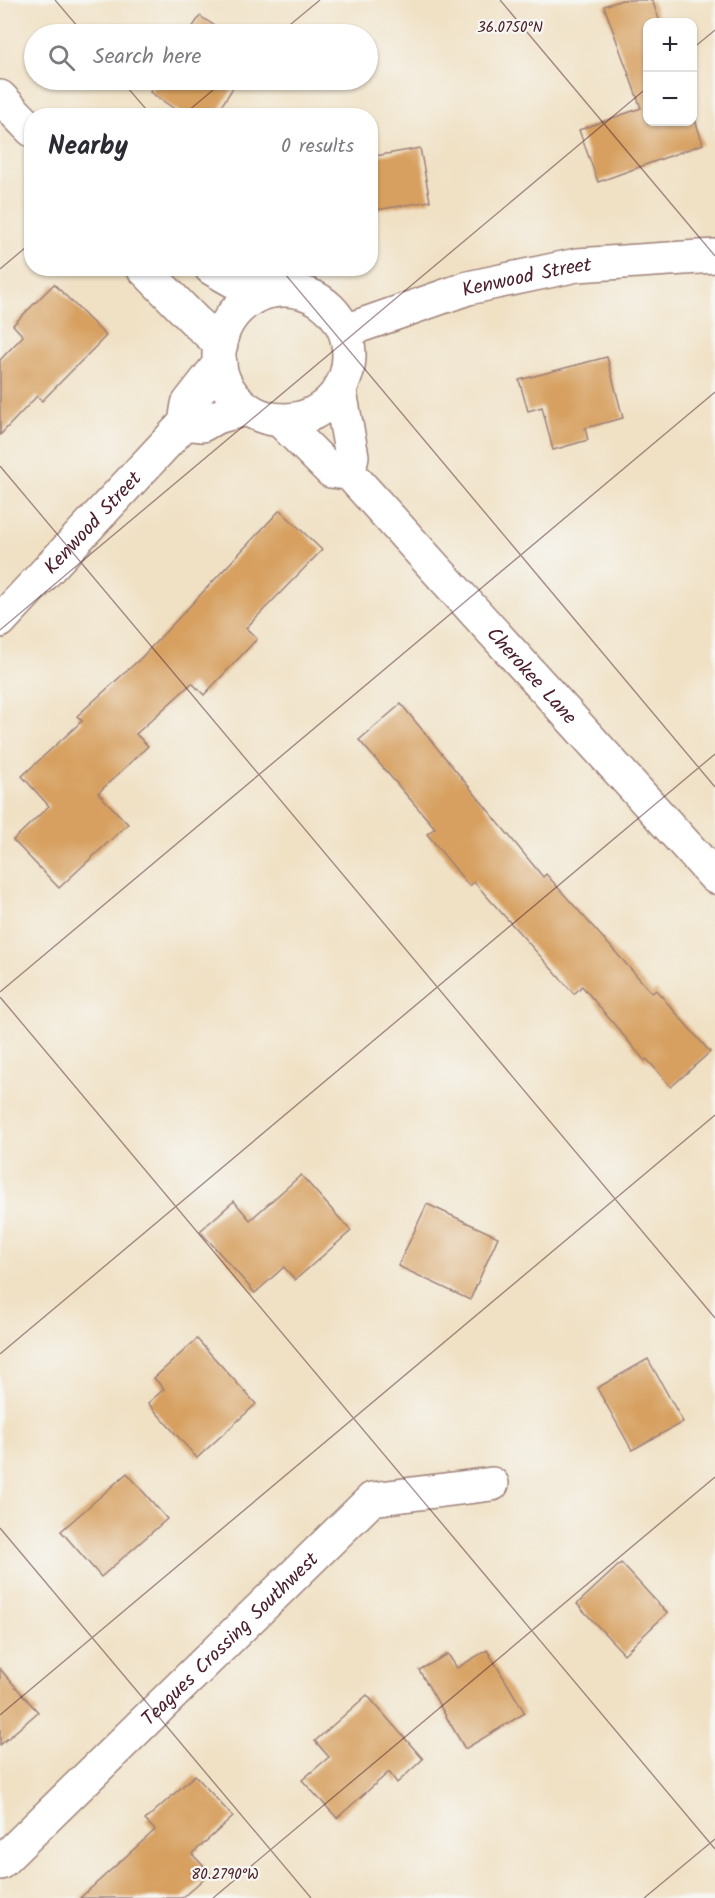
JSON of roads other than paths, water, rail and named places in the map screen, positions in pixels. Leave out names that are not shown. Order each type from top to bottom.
[{"type":"street","points":[[0,97],[24,122]]},
{"type":"street","name":"Kenwood Street","points":[[345,331],[468,288],[577,265],[715,256]]},
{"type":"street","points":[[151,276],[196,322],[221,353]]},
{"type":"street","points":[[225,276],[272,291]]},
{"type":"street","points":[[295,290],[316,298],[333,312],[345,331],[350,351],[348,372],[340,392],[325,407],[307,417],[280,420],[265,418],[246,409],[232,394],[222,375],[223,332],[234,313],[252,298],[272,291],[295,290]]},
{"type":"street","name":"Kenwood Street","points":[[0,621],[185,423],[188,404],[221,353]]},
{"type":"street","points":[[340,392],[352,456],[349,473]]},
{"type":"street","points":[[185,423],[202,425],[216,417],[246,409]]},
{"type":"street","name":"Cherokee Lane","points":[[280,420],[331,471],[349,473],[715,877]]},
{"type":"street","name":"Teagues Crossing Southwest","points":[[0,1863],[372,1499],[492,1484]]}]
